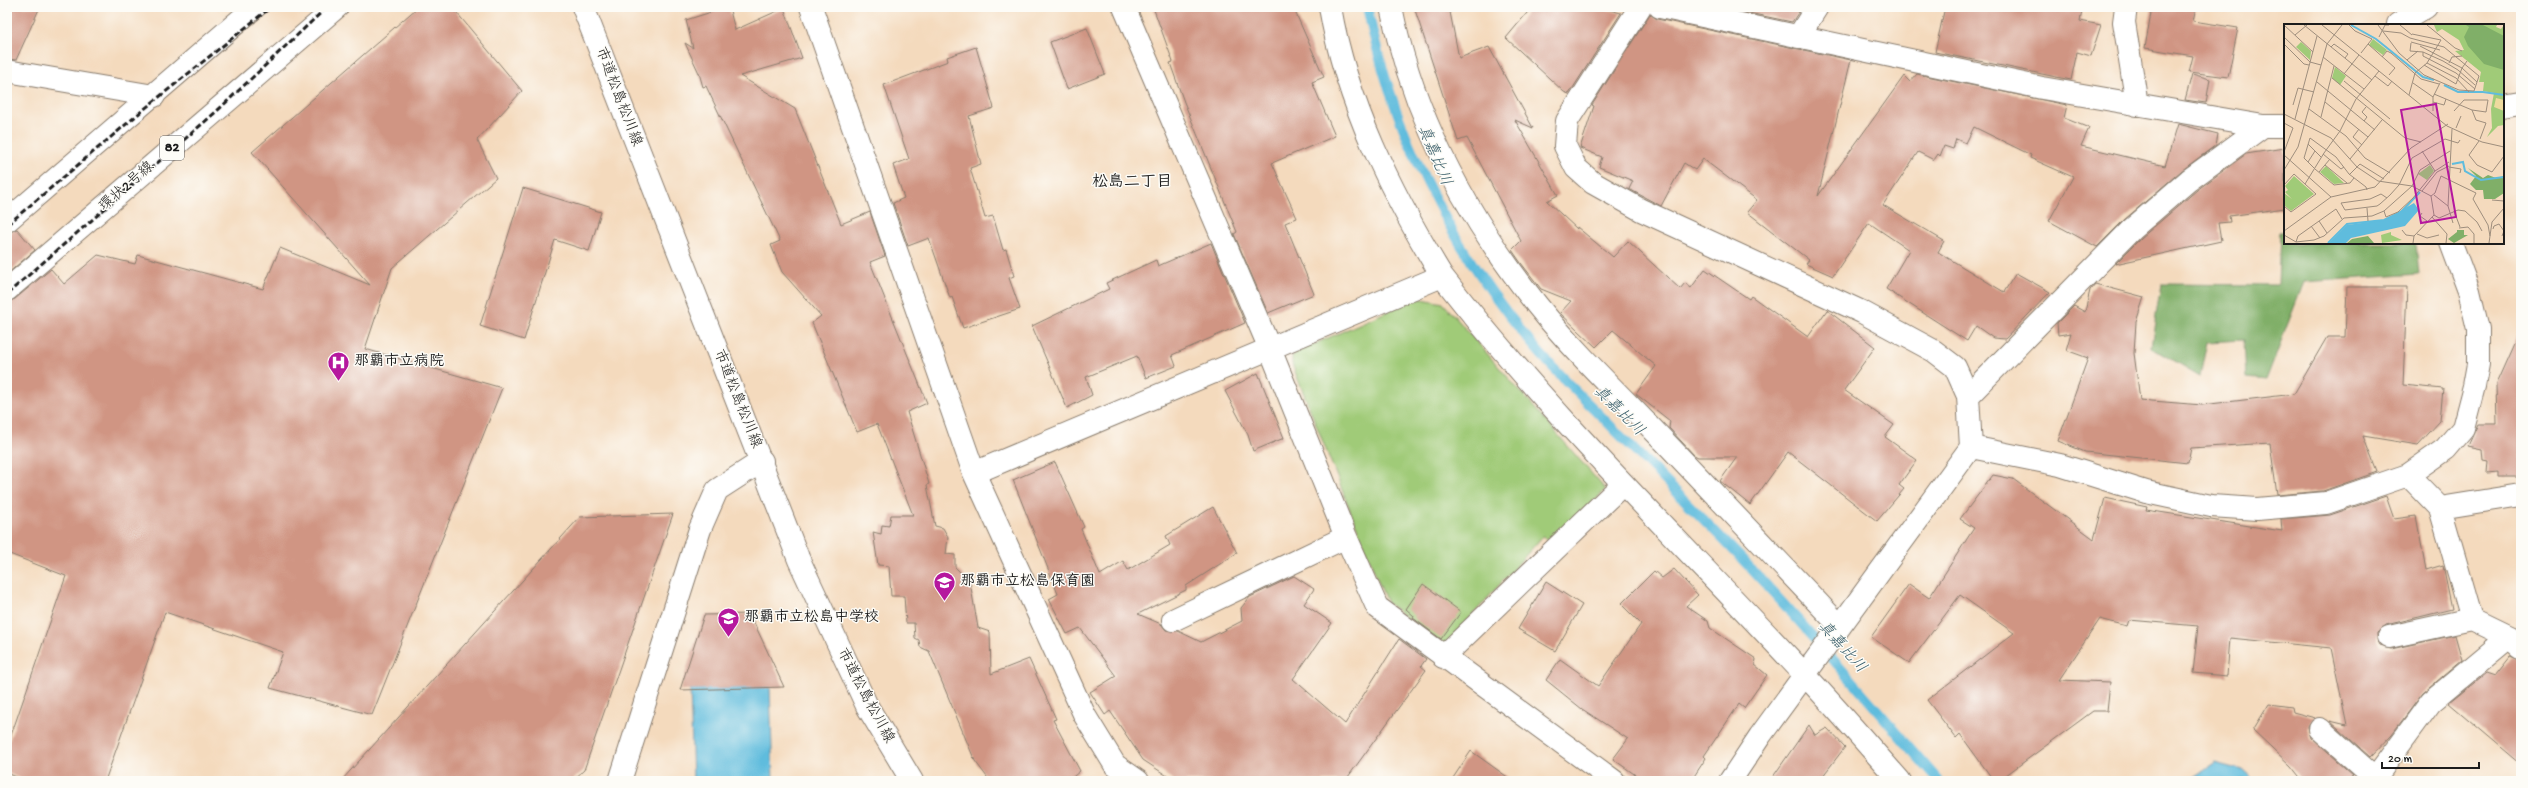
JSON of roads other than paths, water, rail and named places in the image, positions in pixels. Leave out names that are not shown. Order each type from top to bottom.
[{"type":"street","points":[[7,221],[154,96],[255,7]]},
{"type":"street","name":"環状2号線","points":[[7,290],[337,7]]},
{"type":"street","name":"市道松島松川線","points":[[583,7],[816,598],[867,706],[912,781]]},
{"type":"street","points":[[811,7],[974,473],[1085,716],[1115,765],[1138,781]]},
{"type":"street","points":[[1124,7],[1270,349],[1346,537],[1377,607],[1614,781]]},
{"type":"street","points":[[1330,7],[1345,66],[1368,131],[1406,214],[1442,276],[1477,321],[1623,484],[1809,667],[1900,781]]},
{"type":"street","points":[[1391,7],[1396,34],[1426,122],[1467,203],[1512,272],[1570,342],[1837,628]]},
{"type":"street","points":[[1640,7],[1567,122],[1565,146],[1576,168],[1593,183],[1641,210],[1862,312],[1934,350],[1955,368],[1968,396],[1971,447],[1837,628],[1760,736],[1730,781]]},
{"type":"street","points":[[1660,7],[2042,88],[2263,126],[2284,126]]},
{"type":"street","points":[[1798,36],[1817,7]]},
{"type":"street","points":[[2126,7],[2124,22],[2137,105]]},
{"type":"street","points":[[2394,7],[2398,24]]},
{"type":"street","points":[[2400,24],[2426,7]]},
{"type":"street","points":[[7,71],[154,96]]},
{"type":"street","points":[[2504,106],[2521,103]]},
{"type":"street","points":[[1968,396],[2132,229],[2189,180],[2263,126]]},
{"type":"street","points":[[1971,447],[2060,466],[2146,492],[2211,506],[2257,509],[2326,503],[2408,475],[2445,449],[2464,428],[2474,386],[2478,364],[2478,329],[2469,291],[2451,244]]},
{"type":"street","points":[[974,473],[1442,276]]},
{"type":"street","points":[[620,781],[700,529],[717,490],[762,461]]},
{"type":"street","points":[[2408,475],[2440,508],[2472,619]]},
{"type":"street","points":[[1443,656],[1623,484]]},
{"type":"street","points":[[2440,508],[2521,495]]},
{"type":"street","points":[[1173,620],[1346,537]]},
{"type":"street","points":[[2320,729],[2375,778],[2431,702],[2515,643],[2472,619],[2389,637]]},
{"type":"water","points":[[770,687],[773,781],[693,781],[690,689]]},
{"type":"water","points":[[2216,763],[2242,770],[2254,781],[2188,781]]},
{"type":"waterway","name":"真嘉比川","points":[[1367,7],[1378,53],[1408,141],[1427,183],[1449,224],[1473,264],[1499,302],[1536,349],[1554,369],[1766,584],[1939,781]]},
{"type":"railway","points":[[7,225],[143,110],[271,7]]},
{"type":"railway","points":[[7,294],[217,111],[327,7]]},
{"type":"place","name":"那覇市立病院","points":[[338,382]]},
{"type":"place","name":"那覇市立松島保育園","points":[[944,602]]},
{"type":"place","name":"那覇市立松島中学校","points":[[728,638]]},
{"type":"district","name":"松島二丁目","points":[[1132,183]]}]
